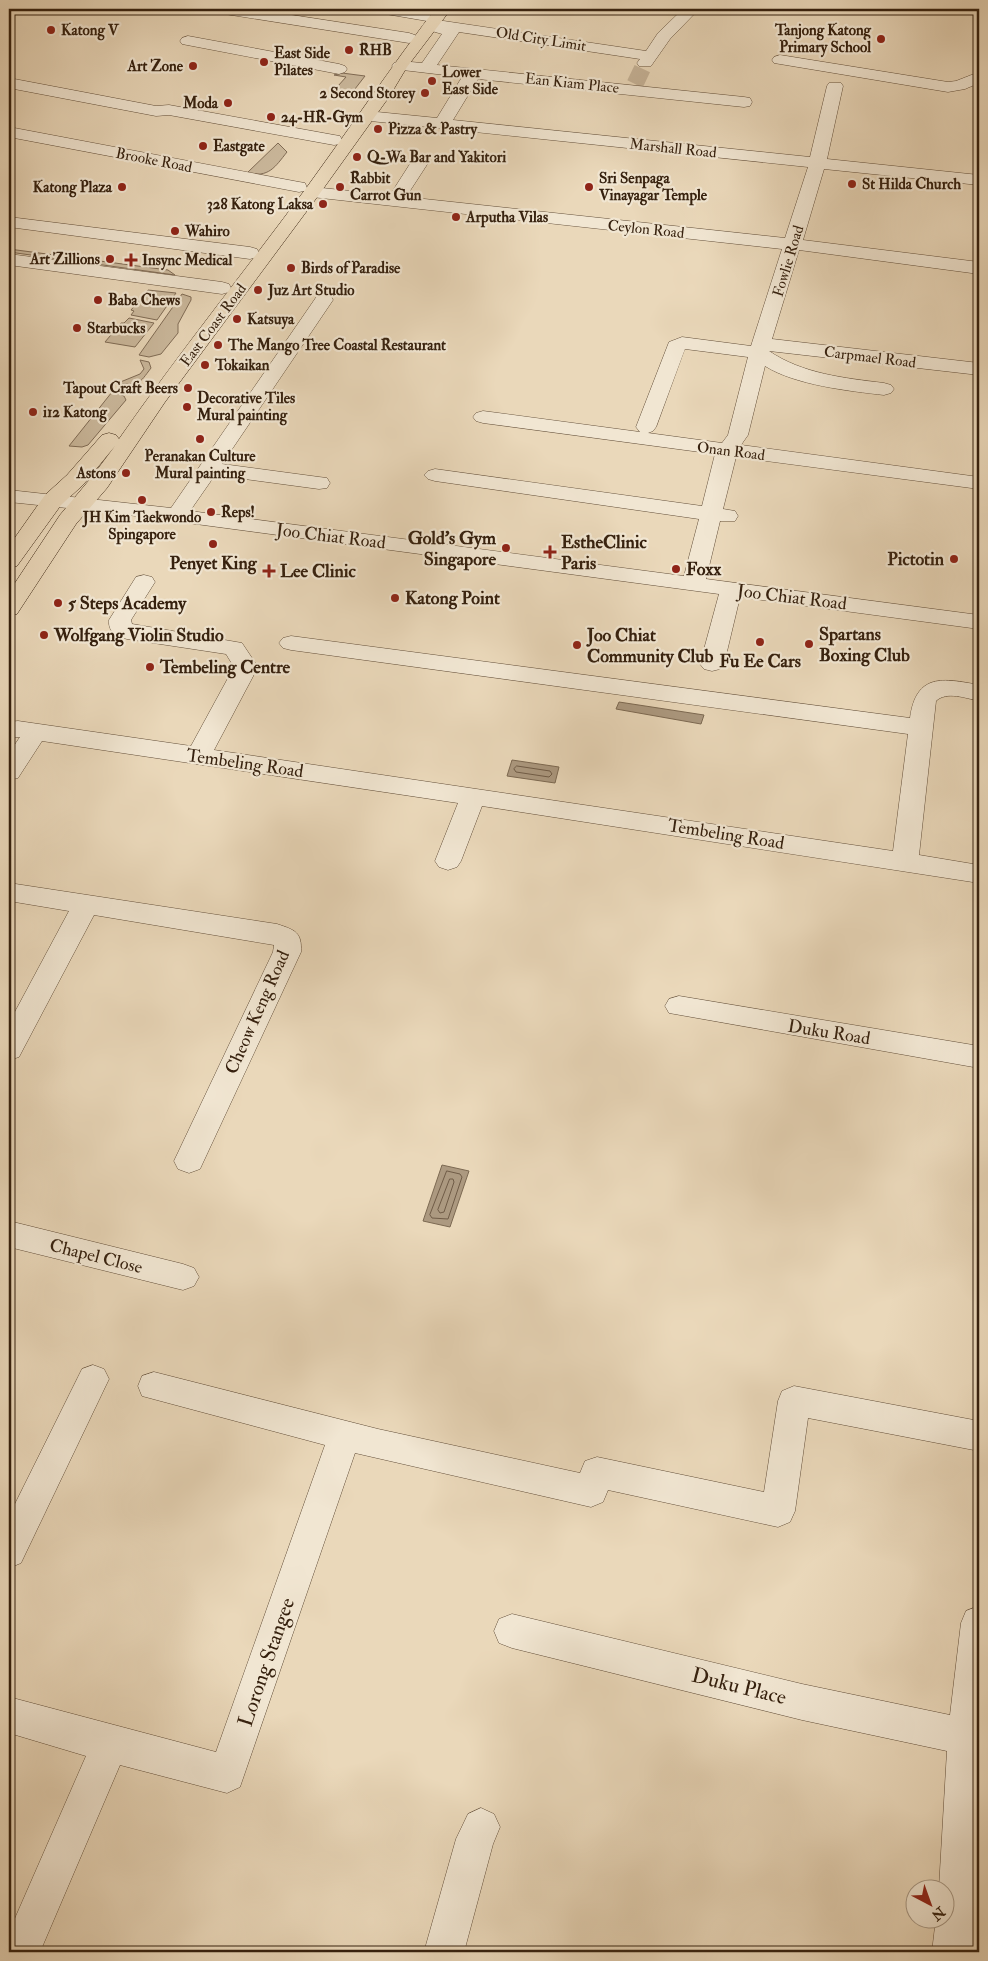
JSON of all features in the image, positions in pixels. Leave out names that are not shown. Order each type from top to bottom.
[{"type":"main road","points":[[414,40],[429,19],[443,9]]},
{"type":"main road","name":"East Coast Road","points":[[9,561],[53,500],[75,480],[97,455],[146,391],[167,358],[250,253],[367,116],[400,66],[414,40]]},
{"type":"main road","name":"East Coast Road","points":[[9,609],[81,503],[99,483],[167,386],[302,191],[332,143],[414,40]]},
{"type":"street","points":[[225,9],[414,40]]},
{"type":"street","points":[[386,9],[429,19],[452,31],[426,69]]},
{"type":"street","name":"Old City Limit","points":[[429,19],[647,60],[664,36],[691,9]]},
{"type":"street","points":[[297,60],[327,26]]},
{"type":"street","points":[[188,41],[339,69]]},
{"type":"street","points":[[780,60],[948,87],[959,86],[979,77]]},
{"type":"street","name":"Ean Kiam Place","points":[[400,66],[634,87],[744,102]]},
{"type":"street","points":[[442,123],[473,73]]},
{"type":"street","points":[[9,84],[156,111],[164,115],[332,143]]},
{"type":"street","name":"Fowlie Road","points":[[699,585],[720,515],[760,348],[818,162],[834,86]]},
{"type":"street","name":"Marshall Road","points":[[367,116],[979,180]]},
{"type":"street","name":"Brooke Road","points":[[9,132],[302,191]]},
{"type":"street","name":"Brooke Road","points":[[9,137],[302,191]]},
{"type":"street","points":[[395,201],[421,160]]},
{"type":"street","name":"Ceylon Road","points":[[302,191],[793,244],[979,268]]},
{"type":"street","points":[[9,222],[250,253]]},
{"type":"street","name":"East Coast Road","points":[[9,259],[222,288]]},
{"type":"street","points":[[176,516],[324,300]]},
{"type":"street","name":"Carpmael Road","points":[[646,427],[678,344],[760,348],[979,369]]},
{"type":"street","points":[[760,348],[779,366],[800,373],[837,383],[884,389]]},
{"type":"street","name":"Onan Road","points":[[483,417],[736,446],[979,483]]},
{"type":"street","points":[[209,468],[319,483]]},
{"type":"street","points":[[435,475],[720,515]]},
{"type":"street","name":"Joo Chiat Road","points":[[9,496],[81,503],[272,528],[266,541],[269,544],[333,552],[340,548],[345,538],[979,622]]},
{"type":"street","points":[[144,582],[120,620],[120,627],[127,632],[234,648],[241,656],[246,667],[198,757]]},
{"type":"street","points":[[712,664],[731,590]]},
{"type":"street","points":[[291,643],[922,728]]},
{"type":"street","points":[[905,862],[924,701],[927,694],[934,689],[979,693]]},
{"type":"street","points":[[9,772],[18,729]]},
{"type":"street","name":"Tembeling Road","points":[[18,729],[473,796],[979,874]]},
{"type":"street","points":[[448,860],[473,796]]},
{"type":"street","name":"Cheow Keng Road","points":[[9,892],[277,934],[288,940],[287,952],[189,1161]]},
{"type":"street","points":[[9,1049],[86,904]]},
{"type":"street","name":"Duku Road","points":[[679,1006],[979,1057]]},
{"type":"street","name":"Chapel Close","points":[[9,1234],[183,1277]]},
{"type":"street","points":[[9,1552],[93,1379]]},
{"type":"street","points":[[154,1386],[345,1436],[591,1491],[597,1472],[778,1512],[794,1401],[979,1436]]},
{"type":"street","name":"Lorong Stangee","points":[[9,1715],[110,1744],[227,1774],[345,1436]]},
{"type":"street","points":[[962,1938],[958,1901],[966,1737],[979,1625]]},
{"type":"street","name":"Duku Place","points":[[512,1631],[802,1702],[966,1737]]},
{"type":"street","points":[[20,1952],[110,1744]]},
{"type":"street","points":[[444,1952],[475,1839],[481,1827]]},
{"type":"shaded area","points":[[342,73],[365,76],[348,98],[330,95],[346,77],[334,75]]},
{"type":"shaded area","points":[[278,143],[287,152],[275,167],[266,173],[247,173]]},
{"type":"shaded area","points":[[9,249],[168,270],[175,275],[9,252]]},
{"type":"shaded area","points":[[148,290],[176,293],[157,320],[131,315],[134,311],[131,310]]},
{"type":"shaded area","points":[[182,294],[191,297],[191,300],[178,324],[178,333],[161,354],[149,357],[139,355]]},
{"type":"shaded area","points":[[129,318],[154,323],[135,347],[105,342],[121,323],[124,323]]},
{"type":"shaded area","points":[[140,360],[149,362],[151,368],[141,381],[135,384],[118,383],[140,374],[144,369]]},
{"type":"shaded area","points":[[112,392],[124,396],[126,400],[88,445],[82,447],[69,446]]},
{"type":"water","points":[[619,702],[704,715],[701,724],[616,709]]},
{"type":"water","points":[[512,760],[559,767],[555,783],[507,776]]},
{"type":"water","points":[[442,1165],[469,1171],[450,1227],[423,1221]]},
{"type":"tunnel","points":[[635,84],[645,63]]},
{"type":"place","name":"Katong V","points":[[51,30]]},
{"type":"place","name":"Tanjong Katong Primary School","points":[[881,39]]},
{"type":"place","name":"RHB","points":[[349,50]]},
{"type":"place","name":"East Side Pilates","points":[[264,62]]},
{"type":"place","name":"Art Zone","points":[[193,66]]},
{"type":"place","name":"Lower East Side","points":[[432,81]]},
{"type":"place","name":"2 Second Storey","points":[[425,93]]},
{"type":"place","name":"Moda","points":[[228,103]]},
{"type":"place","name":"24-HR-Gym","points":[[271,117]]},
{"type":"place","name":"Pizza & Pastry","points":[[378,129]]},
{"type":"place","name":"Eastgate","points":[[203,146]]},
{"type":"place","name":"Q-Wa Bar and Yakitori","points":[[357,157]]},
{"type":"place","name":"St Hilda Church","points":[[852,184]]},
{"type":"place","name":"Katong Plaza","points":[[122,187]]},
{"type":"place","name":"Rabbit Carrot Gun","points":[[340,187]]},
{"type":"place","name":"Sri Senpaga Vinayagar Temple","points":[[589,187]]},
{"type":"place","name":"328 Katong Laksa","points":[[323,204]]},
{"type":"place","name":"Arputha Vilas","points":[[456,217]]},
{"type":"place","name":"Wahiro","points":[[175,231]]},
{"type":"place","name":"Art Zillions","points":[[110,259]]},
{"type":"place","name":"Insync Medical","points":[[131,260]]},
{"type":"place","name":"Birds of Paradise","points":[[291,268]]},
{"type":"place","name":"Juz Art Studio","points":[[258,290]]},
{"type":"place","name":"Baba Chews","points":[[98,300]]},
{"type":"place","name":"Katsuya","points":[[237,319]]},
{"type":"place","name":"Starbucks","points":[[77,328]]},
{"type":"place","name":"The Mango Tree Coastal Restaurant","points":[[218,345]]},
{"type":"place","name":"Tokaikan","points":[[205,365]]},
{"type":"place","name":"Tapout Craft Beers","points":[[188,388]]},
{"type":"place","name":"Decorative Tiles Mural painting","points":[[187,407]]},
{"type":"place","name":"i12 Katong","points":[[33,412]]},
{"type":"place","name":"Peranakan Culture Mural painting","points":[[200,439]]},
{"type":"place","name":"Astons","points":[[126,473]]},
{"type":"place","name":"JH Kim Taekwondo Spingapore","points":[[142,500]]},
{"type":"place","name":"Reps!","points":[[211,512]]},
{"type":"place","name":"Penyet King","points":[[213,544]]},
{"type":"place","name":"Gold's Gym Singapore","points":[[506,548]]},
{"type":"place","name":"EstheClinic Paris","points":[[550,552]]},
{"type":"place","name":"Pictotin","points":[[954,559]]},
{"type":"place","name":"Foxx","points":[[676,569]]},
{"type":"place","name":"Lee Clinic","points":[[269,571]]},
{"type":"place","name":"Katong Point","points":[[395,598]]},
{"type":"place","name":"5 Steps Academy","points":[[58,603]]},
{"type":"place","name":"Wolfgang Violin Studio","points":[[44,635]]},
{"type":"place","name":"Fu Ee Cars","points":[[760,642]]},
{"type":"place","name":"Spartans Boxing Club","points":[[809,644]]},
{"type":"place","name":"Joo Chiat Community Club","points":[[577,645]]},
{"type":"place","name":"Tembeling Centre","points":[[150,667]]}]
